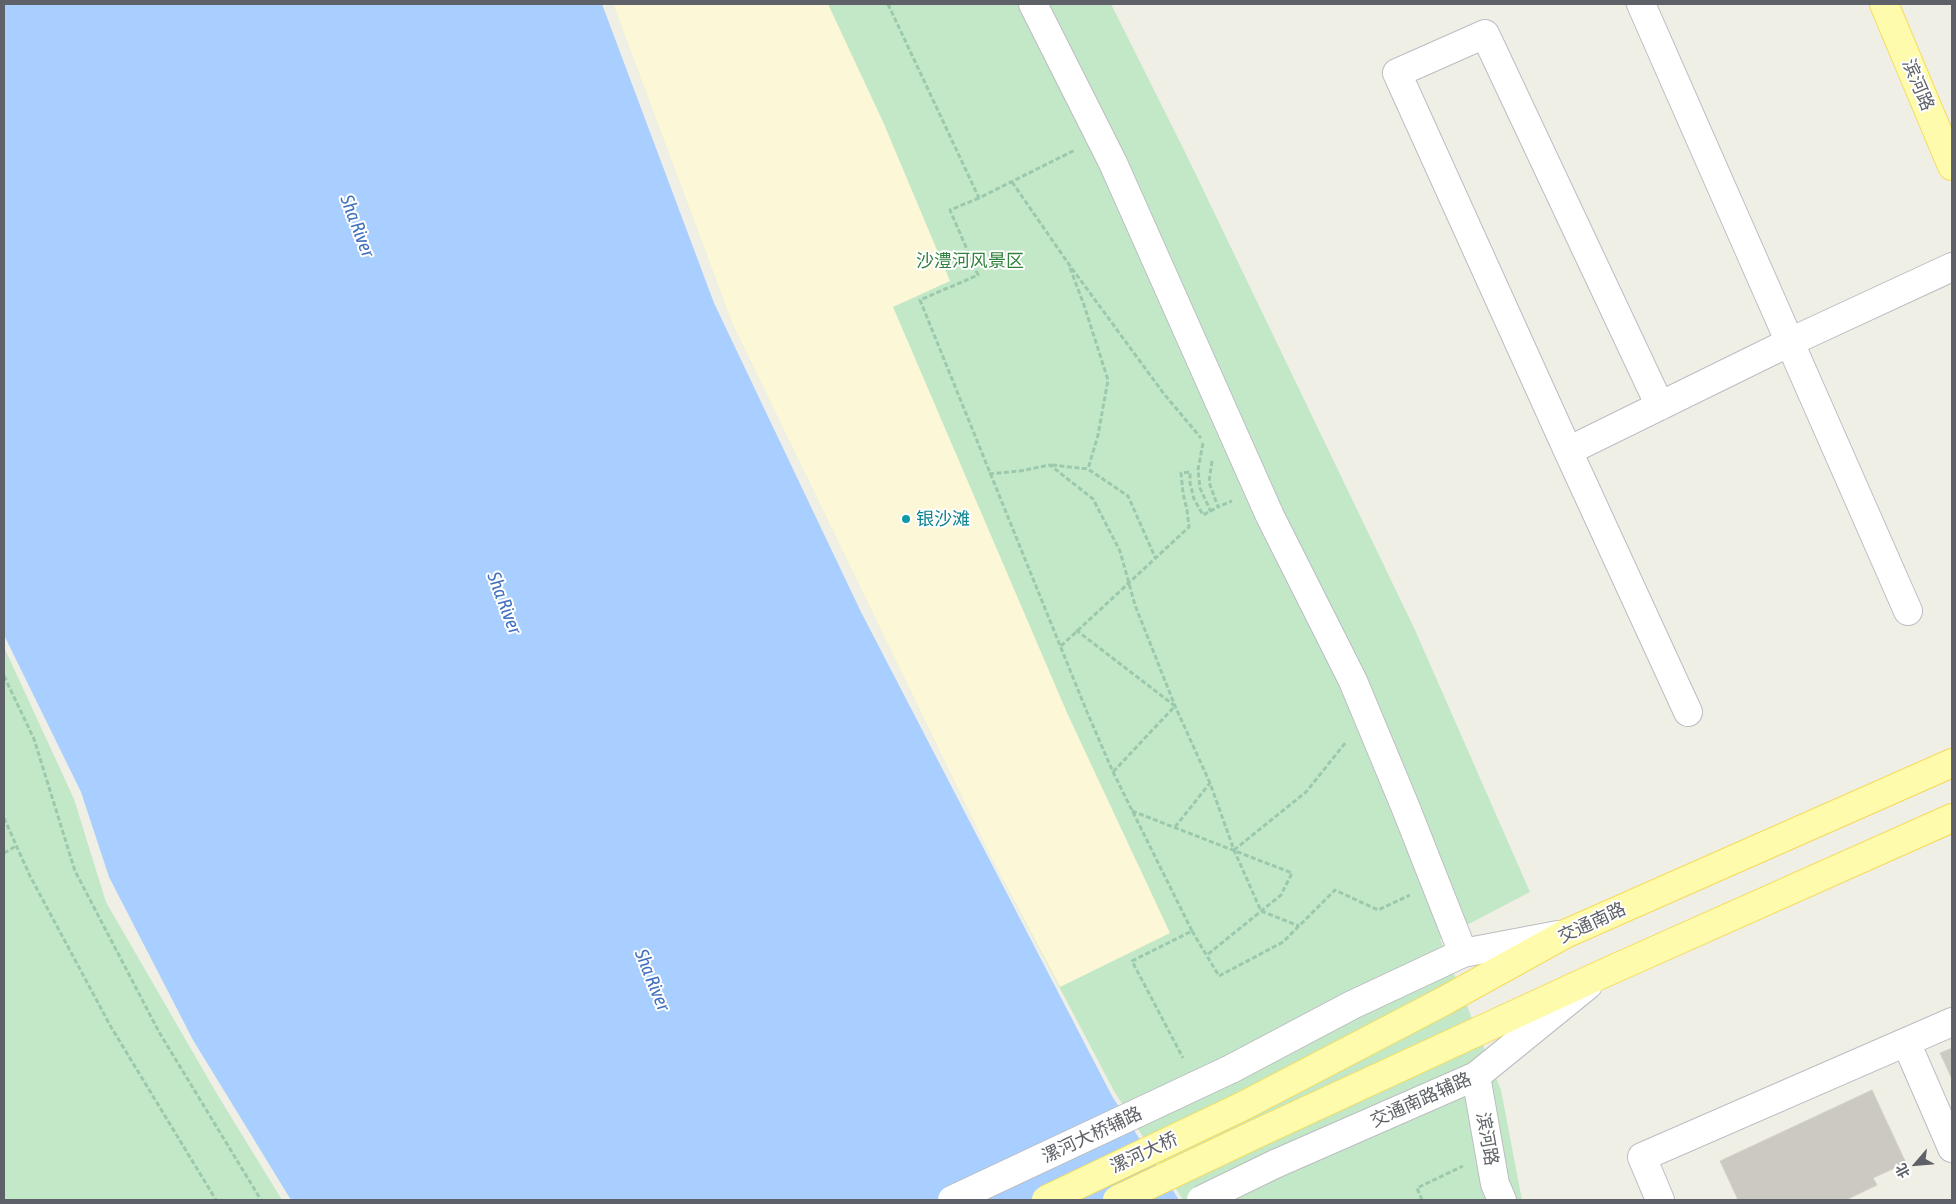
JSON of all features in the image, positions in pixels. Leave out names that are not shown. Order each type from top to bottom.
[{"type":"main road","name":"滨河路","points":[[1884,4],[1952,166]]},
{"type":"main road","name":"交通南路","points":[[1243,1106],[1442,1002],[1565,934],[1952,763]]},
{"type":"main road","points":[[1600,975],[1952,818]]},
{"type":"main road","name":"漯河大桥","points":[[1117,1200],[1600,975]]},
{"type":"main road","name":"漯河大桥","points":[[1046,1200],[1243,1106]]},
{"type":"street","points":[[1033,4],[1117,171],[1270,516],[1353,681],[1463,953],[1565,934]]},
{"type":"street","points":[[1641,4],[1908,611]]},
{"type":"street","points":[[1660,406],[1485,34],[1397,73],[1688,712]]},
{"type":"street","points":[[1568,451],[1790,342],[1952,267]]},
{"type":"street","name":"漯河大桥辅路","points":[[952,1200],[1231,1069],[1352,1005],[1463,953]]},
{"type":"street","name":"交通南路辅路","points":[[1201,1200],[1275,1164],[1476,1076],[1600,975]]},
{"type":"street","points":[[1660,1200],[1642,1156],[1952,1022]]},
{"type":"street","points":[[1906,1042],[1952,1148]]},
{"type":"street","name":"滨河路","points":[[1476,1076],[1496,1184],[1502,1200]]},
{"type":"path","points":[[888,4],[979,198]]},
{"type":"path","points":[[1100,137],[1012,182],[950,210],[978,276],[920,300],[1113,772],[1192,931],[1219,976],[1283,942],[1335,890],[1378,910],[1435,884]]},
{"type":"path","points":[[1012,182],[1068,263],[1164,394],[1204,442],[1198,470],[1200,488],[1211,512]]},
{"type":"path","points":[[1068,263],[1084,305],[1108,380],[1098,435],[1088,469]]},
{"type":"path","points":[[990,474],[1050,465],[1088,469],[1128,496],[1155,558]]},
{"type":"path","points":[[1050,465],[1093,499],[1120,551],[1135,605],[1175,706],[1210,783],[1234,850],[1261,911],[1299,926]]},
{"type":"path","points":[[1061,646],[1189,526],[1188,510],[1183,493],[1182,473],[1190,472],[1190,483],[1194,499],[1203,515],[1218,508]]},
{"type":"path","points":[[1076,630],[1175,706]]},
{"type":"path","points":[[4,676],[34,739],[75,871],[159,1032],[261,1200]]},
{"type":"path","points":[[1113,772],[1175,706]]},
{"type":"path","points":[[1234,850],[1306,792],[1348,740],[1371,725]]},
{"type":"path","points":[[1176,828],[1210,783]]},
{"type":"path","points":[[1132,811],[1292,873],[1281,895],[1207,955]]},
{"type":"path","points":[[4,818],[30,876],[111,1026],[216,1200]]},
{"type":"path","points":[[4,853],[16,846]]},
{"type":"path","points":[[1186,1065],[1132,961],[1192,931]]},
{"type":"path","points":[[1422,1200],[1417,1188],[1490,1154]]},
{"type":"green space","name":"沙澧河风景区","points":[[613,4],[1111,4],[1186,154],[1415,630],[1530,892],[1440,939],[1501,1090],[1522,1200],[1183,1200],[1114,1091],[993,861],[732,323]]},
{"type":"green space","points":[[4,647],[74,799],[106,902],[217,1094],[282,1200],[4,1200]]},
{"type":"sand","name":"银沙滩","points":[[613,4],[828,4],[884,124],[950,281],[893,307],[1068,715],[1170,933],[1060,987],[993,861],[732,323]]},
{"type":"water","name":"Sha River","points":[[4,4],[602,4],[714,303],[861,612],[1112,1096],[1179,1200],[291,1200],[193,1040],[109,877],[81,792],[4,635]]},
{"type":"building","points":[[1952,1048],[1952,1079],[1940,1053]]},
{"type":"building","points":[[1872,1090],[1906,1163],[1873,1178],[1877,1185],[1849,1200],[1738,1200],[1720,1161]]},
{"type":"place","name":"银沙滩","points":[[906,519]]}]
